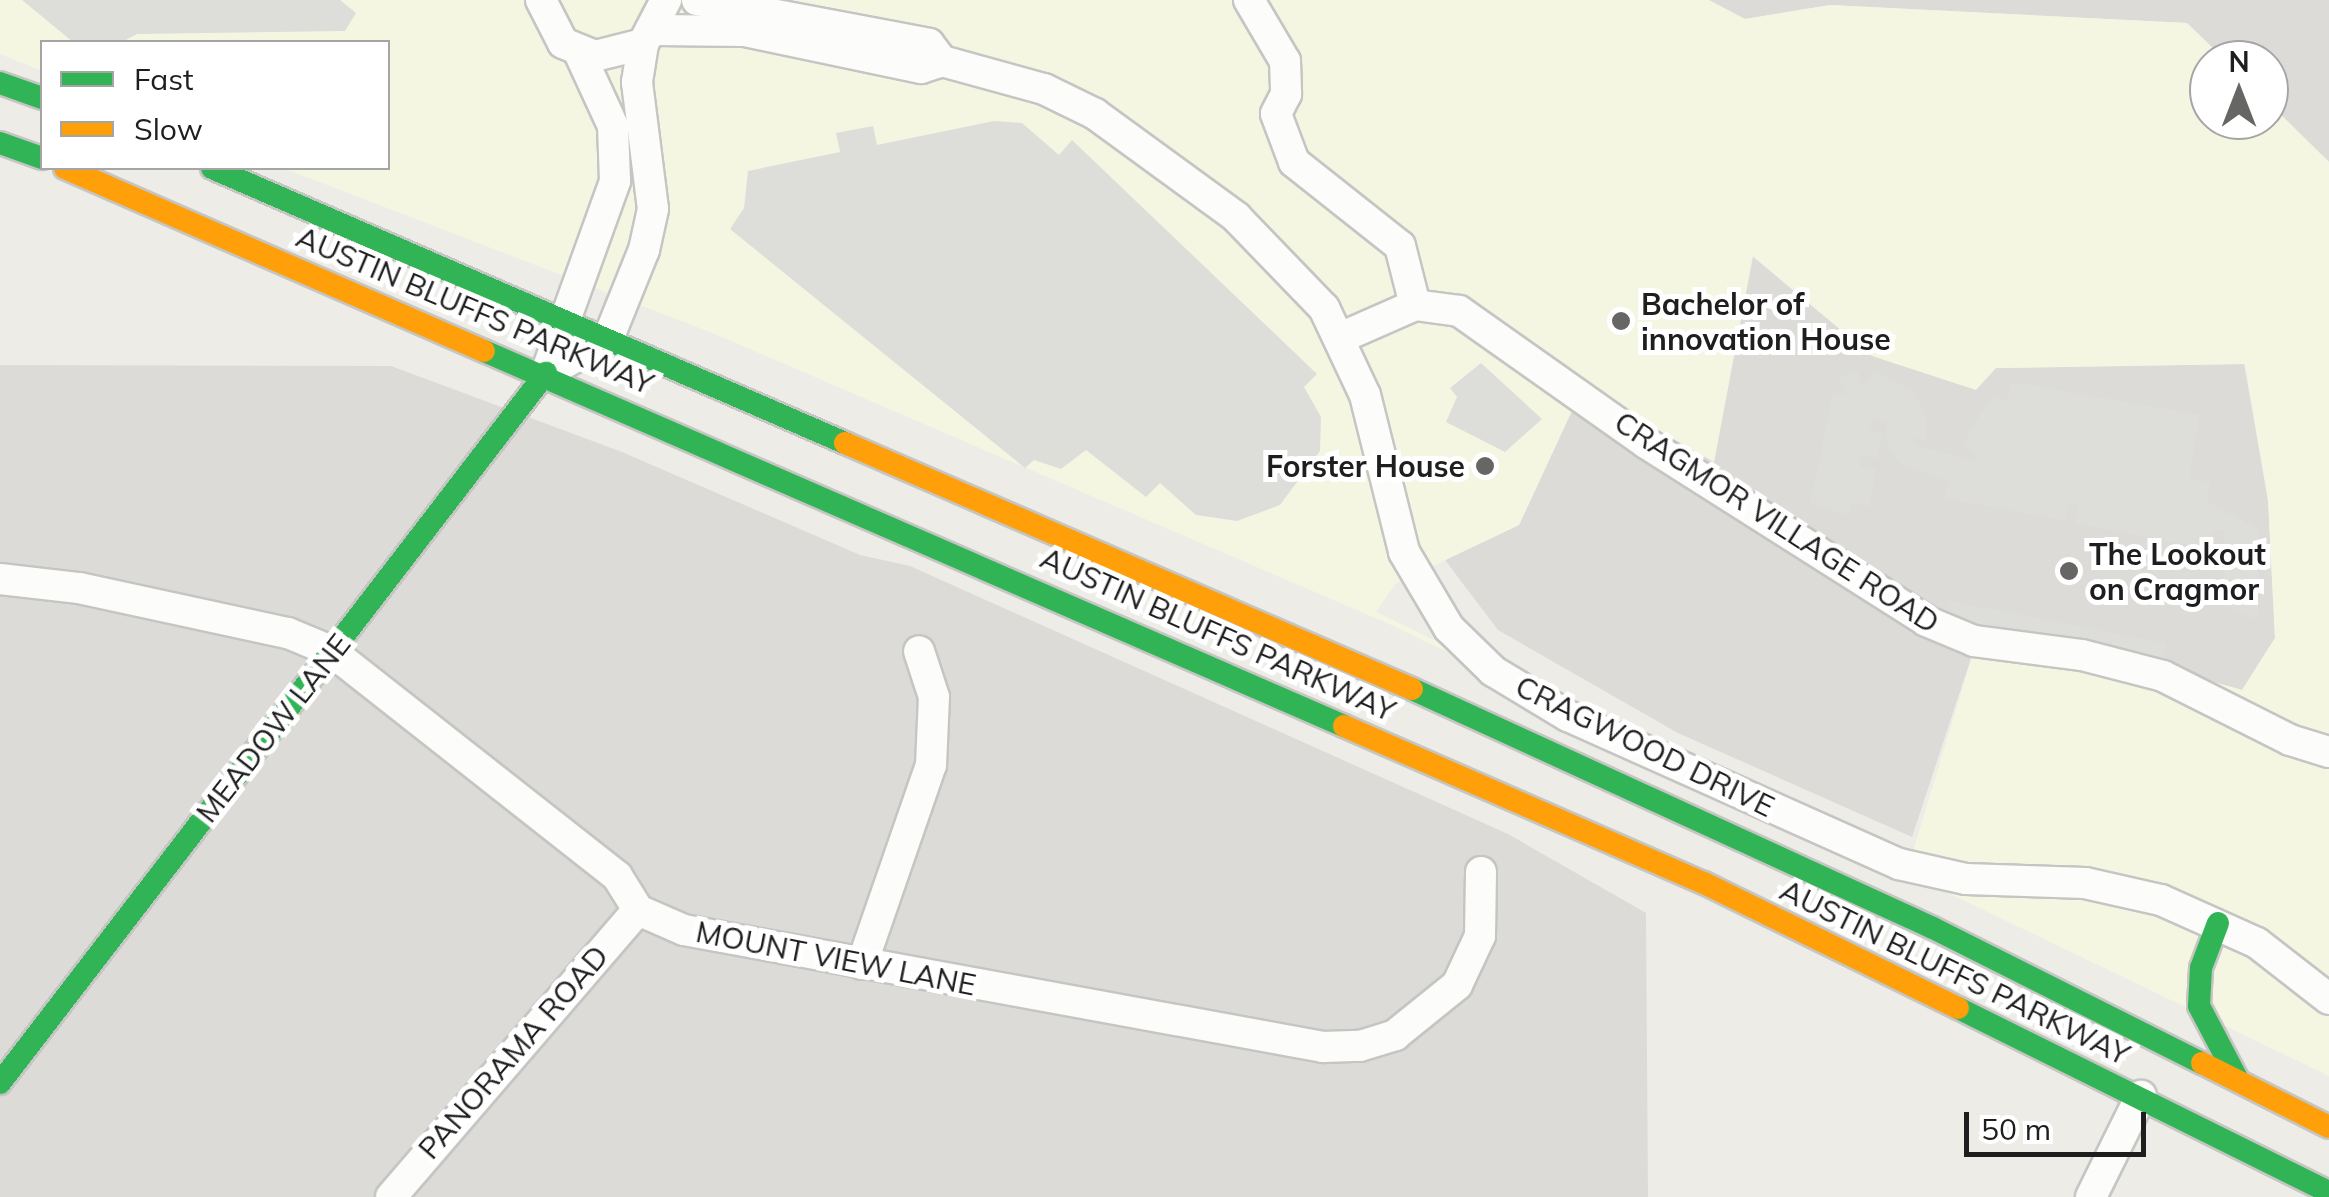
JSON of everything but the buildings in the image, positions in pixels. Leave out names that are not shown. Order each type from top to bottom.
[{"type":"main road","points":[[0,83],[40,97]]},
{"type":"main road","points":[[0,143],[40,157]]},
{"type":"main road","name":"AUSTIN BLUFFS PARKWAY","points":[[70,170],[546,373],[2164,1086],[2329,1192]]},
{"type":"main road","name":"AUSTIN BLUFFS PARKWAY","points":[[217,170],[1551,750],[2089,1006],[2329,1127]]},
{"type":"main road","name":"MEADOW LANE","points":[[0,1083],[546,373]]},
{"type":"main road","points":[[2173,988],[2218,922]]},
{"type":"main road","points":[[2164,1086],[2238,1080],[2198,1006],[2201,968],[2218,922]]},
{"type":"main road","points":[[2089,1006],[2136,1006]]},
{"type":"street","points":[[541,0],[551,30],[579,52],[612,56],[649,37]]},
{"type":"street","points":[[608,339],[654,209],[637,82],[649,37],[666,0]]},
{"type":"street","name":"CRAGWOOD DRIVE","points":[[697,0],[929,44],[942,61]]},
{"type":"street","points":[[1249,0],[1285,61],[1286,94],[1276,114],[1294,162],[1400,246],[1414,305],[1340,338]]},
{"type":"street","name":"CRAGWOOD DRIVE","points":[[649,37],[745,32],[921,68],[942,61],[1044,89],[1135,138],[1262,240],[1302,280],[1340,338],[1364,394],[1393,523],[1420,586],[1470,651],[1521,690],[1899,864],[1966,878],[2109,886],[2218,922],[2290,964],[2329,1000]]},
{"type":"street","name":"MEADOW LANE","points":[[546,373],[562,318],[604,225],[615,181],[613,126],[579,52]]},
{"type":"street","name":"CRAGMOR VILLAGE ROAD","points":[[1414,305],[1450,308],[1495,331],[1646,442],[1953,634],[2082,655],[2184,687],[2290,740],[2329,752]]},
{"type":"street","name":"MEADOW LANE","points":[[546,373],[608,339]]},
{"type":"street","points":[[0,579],[80,588],[270,629],[332,652],[618,876],[638,910]]},
{"type":"street","points":[[862,964],[936,734],[934,697],[919,650]]},
{"type":"street","name":"MOUNT VIEW LANE","points":[[638,910],[684,930],[862,964],[1323,1047],[1360,1046],[1396,1035],[1457,985],[1480,936],[1481,872]]},
{"type":"street","name":"PANORAMA ROAD","points":[[390,1197],[638,910]]},
{"type":"street","points":[[2091,1197],[2164,1086]]},
{"type":"shaded area","points":[[0,0],[1709,0],[1745,19],[1830,5],[2187,23],[2204,40],[2189,40],[2189,140],[2289,140],[2289,123],[2329,162],[2329,1076],[1387,623],[710,332],[288,170],[390,170],[390,40],[40,40],[40,70],[0,54]],"holes":[[[1753,256],[1872,356],[1976,390],[1996,368],[2245,364],[2268,500],[2275,638],[2242,690],[2102,651],[1978,637],[1908,868],[1376,612],[1395,584],[1519,525],[1583,387],[1714,462]]]},
{"type":"shaded area","points":[[22,0],[340,0],[356,13],[345,31],[137,34],[126,40],[71,40]]},
{"type":"shaded area","points":[[1705,0],[2329,0],[2329,162],[2289,123],[2289,40],[2204,40],[2187,23],[1830,5],[1745,19]]},
{"type":"shaded area","points":[[994,121],[1022,123],[1059,155],[1072,140],[1317,374],[1304,387],[1321,417],[1320,451],[1280,505],[1237,521],[1196,515],[1160,483],[1146,497],[1086,450],[1061,469],[1034,460],[1025,468],[730,229],[744,208],[748,171],[840,152],[836,133],[873,126],[877,145]]},
{"type":"shaded area","points":[[1752,256],[1872,356],[1996,368],[2244,364],[2268,500],[2275,638],[2242,690],[2102,651],[1978,637],[1912,837],[1678,733],[1498,630],[1445,560],[1519,525],[1583,387],[1714,461]]},
{"type":"shaded area","points":[[1481,363],[1542,419],[1505,452],[1446,422],[1457,397],[1450,388]]},
{"type":"shaded area","points":[[0,365],[391,366],[622,452],[860,555],[910,566],[1508,834],[1646,913],[1648,1197],[0,1197]]},
{"type":"shaded area","points":[[1856,370],[1864,385],[1873,371],[1913,391],[1927,417],[1926,439],[1911,439],[1921,447],[1974,460],[1976,453],[1963,444],[1992,395],[2007,402],[2012,382],[2200,415],[2189,478],[2210,482],[2207,502],[2259,529],[2258,620],[2224,605],[2224,531],[2213,530],[2210,549],[2075,523],[2078,506],[2069,504],[2065,521],[1945,498],[1948,481],[1900,464],[1888,448],[1886,424],[1874,418],[1867,429],[1882,433],[1878,458],[1862,455],[1859,466],[1876,470],[1869,506],[1851,503],[1849,515],[1810,504],[1833,393],[1847,394],[1839,378]]},
{"type":"shaded area","points":[[1949,601],[2166,643],[2162,666],[1945,624]]},
{"type":"traffic: fast","points":[[0,83],[40,97]]},
{"type":"traffic: fast","points":[[0,143],[40,157]]},
{"type":"traffic: fast","points":[[217,170],[845,443]]},
{"type":"traffic: fast","points":[[484,351],[1344,726]]},
{"type":"traffic: fast","points":[[0,1083],[546,373]]},
{"type":"traffic: fast","points":[[1412,689],[1933,928],[2202,1063]]},
{"type":"traffic: fast","points":[[2218,923],[2201,968],[2199,1006],[2238,1080]]},
{"type":"traffic: fast","points":[[1958,1008],[2329,1192]]},
{"type":"traffic: slow","points":[[70,170],[484,351]]},
{"type":"traffic: slow","points":[[845,443],[1412,689]]},
{"type":"traffic: slow","points":[[1344,726],[1704,883],[1958,1008]]},
{"type":"traffic: slow","points":[[2202,1063],[2329,1127]]},
{"type":"place","name":"Bachelor of innovation House","points":[[1621,321]]},
{"type":"place","name":"Forster House","points":[[1485,466]]},
{"type":"place","name":"The Lookout on Cragmor","points":[[2069,571]]}]
